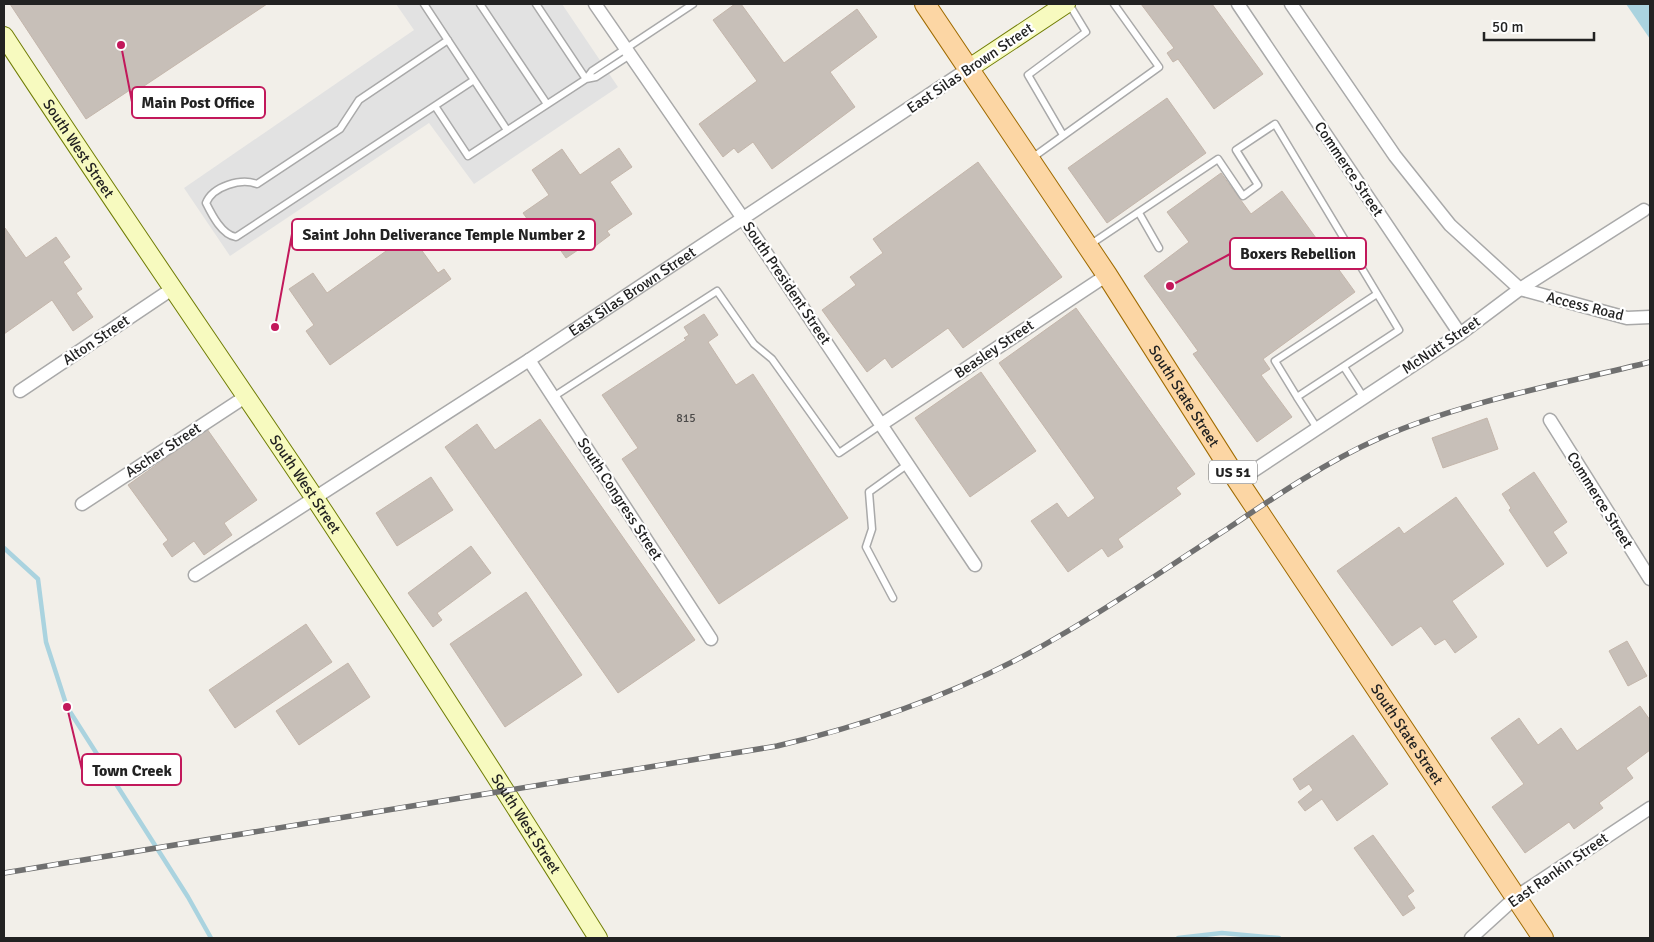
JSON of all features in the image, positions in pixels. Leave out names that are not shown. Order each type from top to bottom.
[{"type":"main road","name":"South State Street","points":[[925,4],[1107,275],[1238,480],[1543,938]]},
{"type":"street","name":"South President Street","points":[[595,4],[742,216],[975,565]]},
{"type":"street","name":"East Silas Brown Street","points":[[195,575],[529,360],[742,216],[1067,4]]},
{"type":"street","name":"Commerce Street","points":[[1238,4],[1460,334]]},
{"type":"street","points":[[1291,4],[1395,156],[1450,225],[1520,289]]},
{"type":"street","name":"South West Street","points":[[4,36],[172,289],[315,499],[507,792],[598,938]]},
{"type":"street","name":"McNutt Street","points":[[1238,480],[1460,334],[1520,289],[1644,210]]},
{"type":"street","name":"Beasley Street","points":[[882,424],[1107,275]]},
{"type":"street","name":"Alton Street","points":[[20,391],[172,289]]},
{"type":"street","name":"Access Road","points":[[1520,289],[1627,318],[1650,317]]},
{"type":"street","name":"South Congress Street","points":[[529,360],[712,639]]},
{"type":"street","name":"Ascher Street","points":[[82,504],[245,397]]},
{"type":"street","name":"Commerce Street","points":[[1550,420],[1650,579]]},
{"type":"street","name":"East Rankin Street","points":[[1471,938],[1516,897],[1650,808]]},
{"type":"lane","points":[[424,4],[507,130]]},
{"type":"lane","points":[[480,4],[547,104]]},
{"type":"lane","points":[[536,4],[586,79]]},
{"type":"lane","points":[[435,106],[468,156],[586,79],[592,71],[627,51],[693,4]]},
{"type":"lane","points":[[1063,136],[1028,75],[1086,32],[1067,4]]},
{"type":"lane","points":[[1029,160],[1159,67],[1114,4]]},
{"type":"lane","points":[[448,40],[359,100],[340,129],[257,184],[247,180],[222,188],[209,197],[206,203],[226,234],[236,237],[474,80]]},
{"type":"lane","points":[[1087,246],[1218,159],[1243,196],[1258,185],[1236,150],[1275,124],[1399,330],[1297,397]]},
{"type":"lane","points":[[1139,213],[1159,248]]},
{"type":"lane","points":[[553,397],[717,291],[754,344],[772,359],[839,453],[882,424]]},
{"type":"lane","points":[[1317,428],[1275,361],[1377,294]]},
{"type":"lane","points":[[1344,366],[1364,398]]},
{"type":"lane","points":[[893,598],[866,547],[872,529],[869,492],[908,464]]},
{"type":"shaded area","points":[[396,4],[562,4],[618,87],[474,184],[429,123],[230,256],[184,188],[414,30]]},
{"type":"water","points":[[1626,4],[1650,4],[1650,39]]},
{"type":"building","points":[[10,4],[267,4],[138,90],[136,86],[86,119]]},
{"type":"building","points":[[735,4],[741,4],[784,63],[857,9],[877,37],[830,72],[855,107],[772,169],[753,142],[738,153],[734,148],[723,157],[699,124],[757,81],[713,20]]},
{"type":"building","points":[[1141,4],[1212,4],[1263,74],[1214,109],[1178,59],[1173,62],[1167,53],[1174,48]]},
{"type":"building","points":[[1167,98],[1206,153],[1107,223],[1068,168]]},
{"type":"building","points":[[619,148],[632,167],[610,182],[632,214],[607,231],[610,235],[594,247],[590,242],[566,258],[543,225],[536,231],[523,213],[549,195],[532,170],[562,149],[580,175]]},
{"type":"building","points":[[978,162],[1062,277],[963,348],[948,328],[892,368],[885,358],[867,372],[822,310],[856,285],[850,277],[883,253],[873,239]]},
{"type":"building","points":[[1221,173],[1251,214],[1282,191],[1355,292],[1263,359],[1270,369],[1261,375],[1292,417],[1257,442],[1193,354],[1198,351],[1144,276],[1189,242],[1167,212]]},
{"type":"building","points":[[5,228],[26,258],[56,237],[70,257],[63,262],[82,289],[76,293],[93,317],[73,331],[52,300],[4,334]]},
{"type":"building","points":[[410,234],[438,273],[444,269],[451,279],[330,365],[306,331],[314,325],[289,289],[313,273],[327,293]]},
{"type":"building","points":[[1076,308],[1195,474],[1176,488],[1181,494],[1118,539],[1123,547],[1108,557],[1102,548],[1068,572],[1031,521],[1057,503],[1068,518],[1095,498],[999,363]]},
{"type":"building","points":[[704,314],[718,335],[708,342],[736,385],[753,374],[848,518],[719,604],[622,459],[638,448],[602,395],[686,340],[684,338],[689,335],[684,327]]},
{"type":"building","points":[[981,372],[1036,451],[970,497],[915,418]]},
{"type":"building","points":[[1487,418],[1498,449],[1443,468],[1432,438]]},
{"type":"building","points":[[540,419],[695,640],[618,693],[445,447],[477,424],[495,450]]},
{"type":"building","points":[[207,429],[257,500],[224,523],[232,535],[204,555],[194,541],[172,557],[163,544],[168,540],[128,485]]},
{"type":"building","points":[[1534,472],[1567,522],[1553,532],[1567,553],[1547,567],[1509,510],[1511,508],[1502,494]]},
{"type":"building","points":[[431,477],[453,510],[397,546],[376,513]]},
{"type":"building","points":[[1456,497],[1504,564],[1452,601],[1477,637],[1455,653],[1445,639],[1435,645],[1421,626],[1392,646],[1337,571],[1399,527],[1404,534]]},
{"type":"building","points":[[471,546],[491,573],[437,613],[442,620],[433,627],[408,593]]},
{"type":"building","points":[[526,592],[582,675],[505,727],[450,644]]},
{"type":"building","points":[[306,624],[332,662],[235,728],[209,690]]},
{"type":"building","points":[[1627,641],[1647,676],[1628,686],[1609,651]]},
{"type":"building","points":[[348,663],[370,697],[299,745],[276,711]]},
{"type":"building","points":[[1640,706],[1650,720],[1650,750],[1626,768],[1633,778],[1599,803],[1603,808],[1574,829],[1569,822],[1525,853],[1492,807],[1524,784],[1491,738],[1519,718],[1538,745],[1561,728],[1577,751]]},
{"type":"building","points":[[1353,735],[1388,784],[1337,821],[1322,799],[1305,811],[1298,802],[1313,790],[1309,784],[1300,790],[1293,779]]},
{"type":"building","points":[[1373,835],[1414,891],[1407,896],[1415,908],[1403,916],[1354,848]]},
{"type":"waterway","points":[[4,548],[38,579],[46,642],[67,707],[188,897],[211,938]]},
{"type":"waterway","points":[[1178,938],[1222,933],[1279,938]]},
{"type":"railway","points":[[4,873],[777,746],[853,726],[927,700],[999,669],[1034,651],[1108,606],[1302,480],[1360,447],[1412,425],[1479,403],[1650,362]]},
{"type":"place","name":"Main Post Office","points":[[121,45]]},
{"type":"place","name":"Boxers Rebellion","points":[[1170,286]]},
{"type":"place","name":"Saint John Deliverance Temple Number 2","points":[[275,327]]},
{"type":"place","name":"Town Creek","points":[[67,707]]}]
